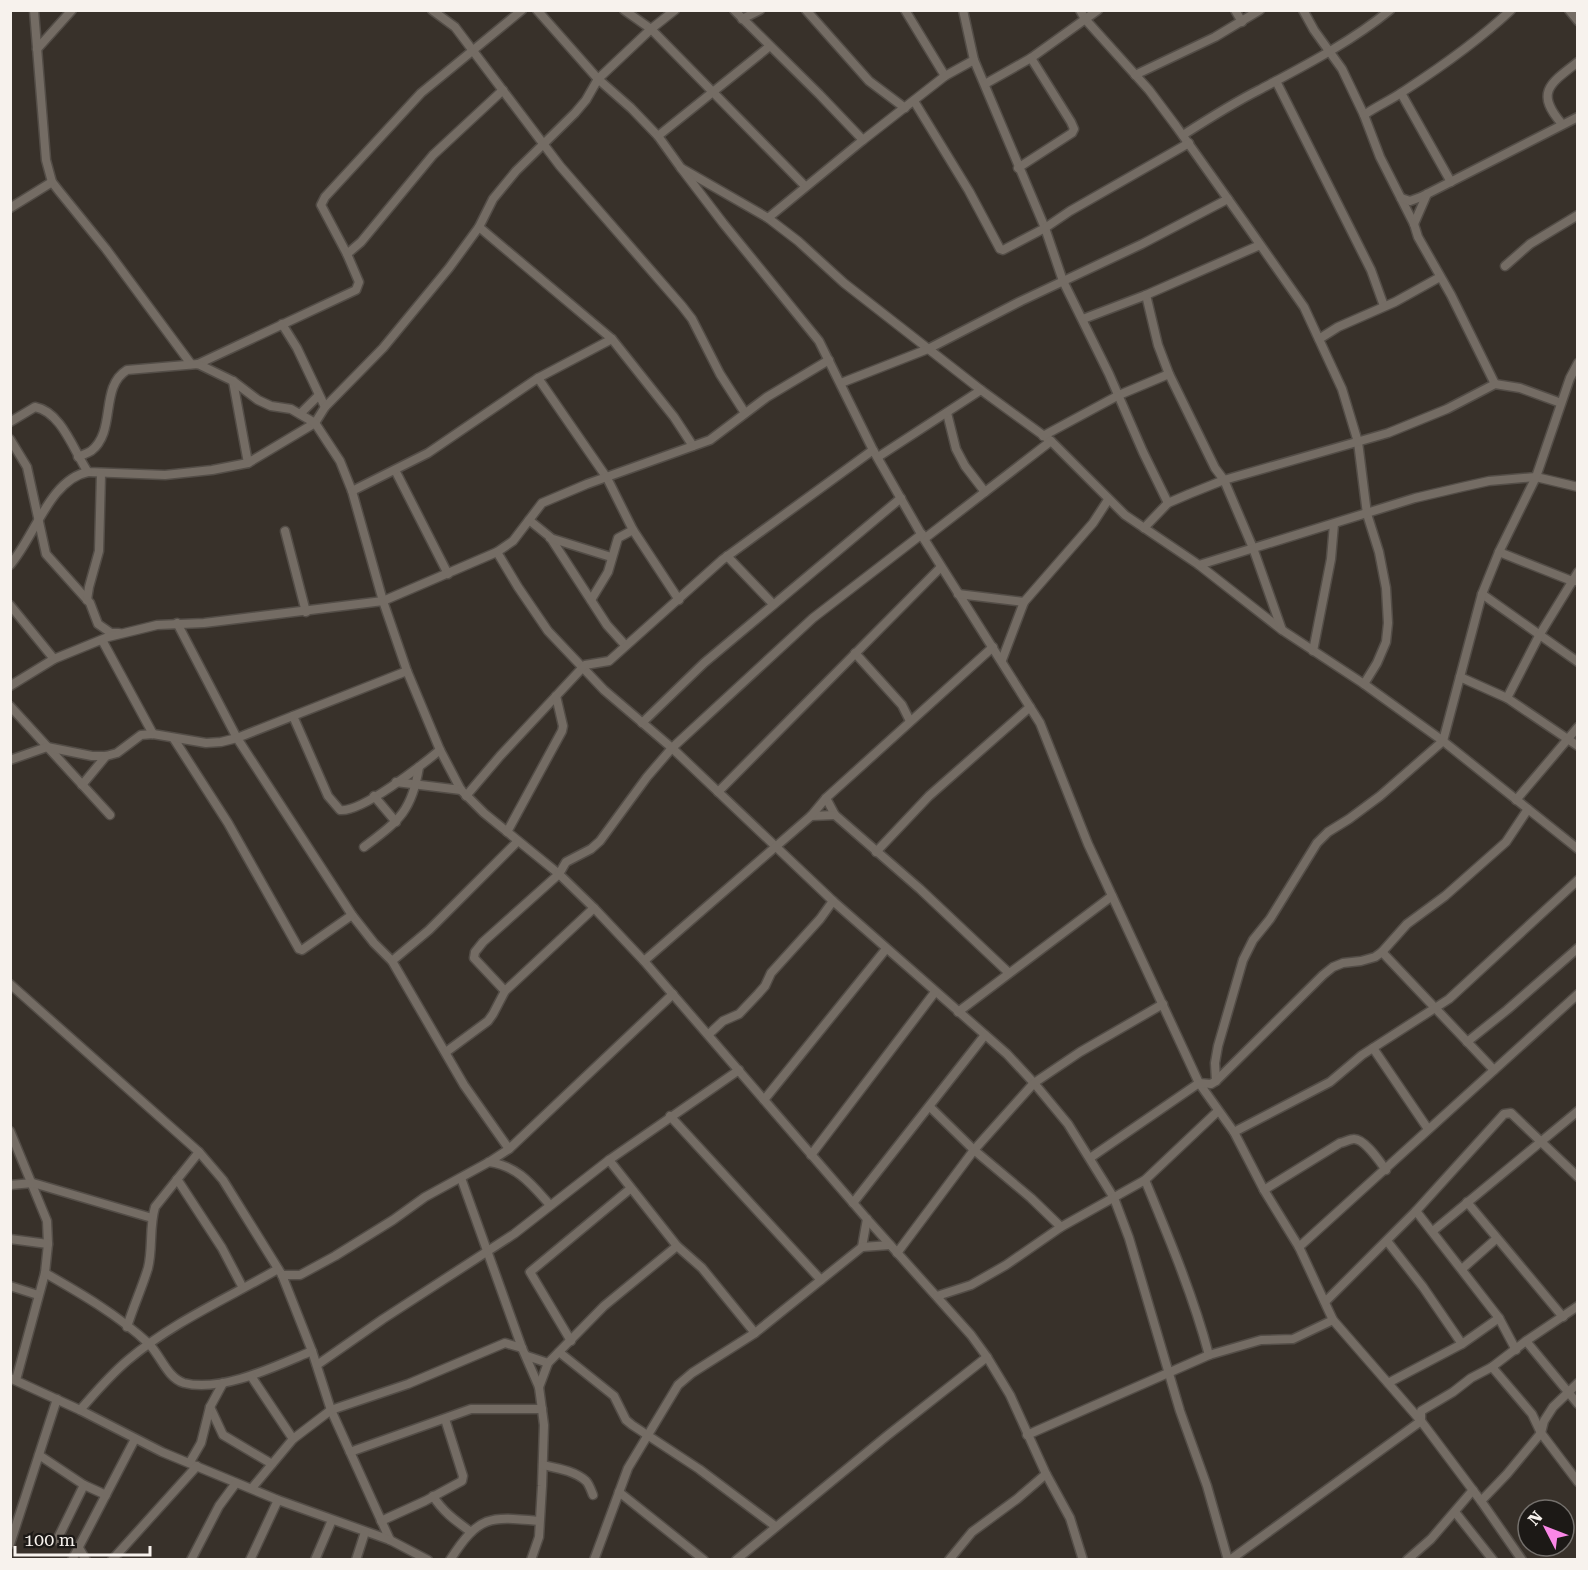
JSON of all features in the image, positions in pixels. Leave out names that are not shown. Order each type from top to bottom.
[{"type":"street","points":[[34,10],[46,160],[52,182],[195,364],[233,381],[258,400],[271,406],[291,410],[315,423],[340,461],[352,491],[382,601],[407,671],[440,750],[463,793],[559,874],[644,961],[811,1155],[937,1296],[987,1357],[1010,1395],[1046,1474],[1070,1518],[1083,1560]]},
{"type":"street","points":[[37,49],[72,10]]},
{"type":"street","points":[[432,10],[455,27],[542,144],[692,319],[720,375],[745,413]]},
{"type":"street","points":[[78,457],[91,451],[104,433],[114,385],[121,374],[127,370],[164,369],[195,364],[356,290],[359,282],[321,206],[326,197],[421,93],[522,10]]},
{"type":"street","points":[[537,10],[598,79],[658,136],[765,276],[819,341],[875,454],[941,567],[1002,660],[1049,743],[1088,844],[1199,1083],[1234,1131],[1264,1190],[1299,1247],[1334,1320],[1421,1421],[1522,1560]]},
{"type":"street","points":[[624,10],[651,29],[805,186]]},
{"type":"street","points":[[10,565],[22,551],[50,502],[76,474],[88,472],[165,475],[212,471],[248,463],[315,423],[325,407],[383,348],[449,268],[479,227],[493,199],[522,164],[575,113],[586,100],[598,79],[651,29],[675,10]]},
{"type":"street","points":[[734,10],[863,140]]},
{"type":"street","points":[[742,19],[760,10]]},
{"type":"street","points":[[806,10],[869,81],[905,108]]},
{"type":"street","points":[[905,10],[945,76]]},
{"type":"street","points":[[963,10],[974,60],[1045,228],[1062,281],[1083,319],[1168,503]]},
{"type":"street","points":[[1080,10],[1085,19],[1135,75],[1183,135],[1304,307],[1342,389],[1358,442],[1367,514],[1386,588],[1388,623],[1386,642],[1364,684]]},
{"type":"street","points":[[985,84],[1031,58],[1098,10]]},
{"type":"street","points":[[1235,10],[1242,22]]},
{"type":"street","points":[[1135,75],[1215,37],[1260,10]]},
{"type":"street","points":[[1304,10],[1314,30],[1342,69],[1418,237],[1451,295],[1495,384]]},
{"type":"street","points":[[1183,135],[1330,51],[1364,30],[1390,10]]},
{"type":"street","points":[[1364,115],[1401,93],[1466,48],[1510,10]]},
{"type":"street","points":[[1569,10],[1578,21]]},
{"type":"street","points":[[658,136],[770,46]]},
{"type":"street","points":[[1018,168],[1072,133],[1074,129],[1031,58]]},
{"type":"street","points":[[768,218],[805,186],[945,76],[974,60]]},
{"type":"street","points":[[1562,124],[1550,110],[1546,97],[1549,87],[1578,62]]},
{"type":"street","points":[[1276,81],[1371,270],[1384,306]]},
{"type":"street","points":[[347,254],[361,242],[433,155],[503,90]]},
{"type":"street","points":[[1401,93],[1451,182]]},
{"type":"street","points":[[914,101],[969,191],[1000,249],[1005,250],[1189,143]]},
{"type":"street","points":[[1401,198],[1410,201],[1427,194],[1578,117]]},
{"type":"street","points":[[681,168],[768,218],[813,254],[844,283],[1047,439],[1084,473],[1108,500],[1282,630],[1364,684],[1443,741],[1578,849]]},
{"type":"street","points":[[10,208],[52,182]]},
{"type":"street","points":[[1414,224],[1427,194]]},
{"type":"street","points":[[841,384],[928,349],[1228,199]]},
{"type":"street","points":[[1505,266],[1530,244],[1578,215]]},
{"type":"street","points":[[479,227],[612,339],[674,417],[693,446]]},
{"type":"street","points":[[1083,319],[1146,295],[1260,244]]},
{"type":"street","points":[[1319,339],[1338,327],[1395,302],[1440,277]]},
{"type":"street","points":[[1146,295],[1158,345],[1169,374],[1215,468],[1224,480],[1253,548],[1282,630]]},
{"type":"street","points":[[282,324],[297,348],[325,407]]},
{"type":"street","points":[[352,491],[428,453],[538,378],[612,339]]},
{"type":"street","points":[[10,686],[54,659],[102,640],[157,625],[204,623],[382,601],[497,552],[513,541],[542,503],[710,440],[767,397],[829,360]]},
{"type":"street","points":[[1216,1081],[1215,1063],[1218,1046],[1243,960],[1252,940],[1270,920],[1317,843],[1328,832],[1380,796],[1443,741],[1482,594],[1499,552],[1536,477],[1561,403],[1574,379],[1578,363]]},
{"type":"street","points":[[505,991],[474,958],[474,955],[483,942],[559,874],[566,862],[600,842],[647,777],[672,748],[813,618],[985,492],[1047,439],[1119,395],[1169,374]]},
{"type":"street","points":[[538,378],[607,477],[633,530],[679,600]]},
{"type":"street","points":[[233,381],[248,463]]},
{"type":"street","points":[[1144,528],[1168,503],[1224,480],[1388,434],[1447,409],[1495,384],[1520,388],[1561,403]]},
{"type":"street","points":[[463,793],[585,665],[609,661],[727,556],[875,454],[981,390]]},
{"type":"street","points":[[300,414],[318,396]]},
{"type":"street","points":[[10,422],[35,407],[41,408],[55,417],[64,429],[88,472]]},
{"type":"street","points":[[947,412],[956,449],[965,466],[985,492]]},
{"type":"street","points":[[10,439],[27,467],[46,554],[87,600],[98,624],[111,633],[122,634]]},
{"type":"street","points":[[395,470],[448,574]]},
{"type":"street","points":[[87,600],[102,528],[101,474]]},
{"type":"street","points":[[1198,565],[1415,498],[1489,481],[1536,477],[1578,487]]},
{"type":"street","points":[[642,723],[704,663],[901,498]]},
{"type":"street","points":[[1002,660],[1024,602],[1093,522],[1108,500]]},
{"type":"street","points":[[529,520],[550,537],[607,625],[625,645]]},
{"type":"street","points":[[1313,651],[1329,571],[1334,524]]},
{"type":"street","points":[[591,600],[605,578],[618,538],[633,530]]},
{"type":"street","points":[[285,531],[306,612]]},
{"type":"street","points":[[550,537],[611,557]]},
{"type":"street","points":[[497,552],[548,631],[582,668],[672,748],[833,901],[1007,1054],[1068,1124],[1114,1198],[1129,1238],[1168,1373],[1207,1486],[1229,1560],[1421,1421]]},
{"type":"street","points":[[1499,552],[1575,581]]},
{"type":"street","points":[[727,556],[772,604]]},
{"type":"street","points":[[718,792],[941,567]]},
{"type":"street","points":[[1507,698],[1540,634],[1575,581],[1578,572]]},
{"type":"street","points":[[958,594],[1024,602]]},
{"type":"street","points":[[1482,594],[1578,662]]},
{"type":"street","points":[[10,605],[54,659]]},
{"type":"street","points":[[177,623],[237,738],[352,915],[392,962],[464,1085],[509,1149]]},
{"type":"street","points":[[102,640],[153,734]]},
{"type":"street","points":[[644,961],[811,816],[826,798],[993,647]]},
{"type":"street","points":[[855,653],[902,705],[910,722]]},
{"type":"street","points":[[10,760],[47,747],[92,756],[106,756],[117,753],[141,735],[153,734],[206,743],[221,742],[237,738],[407,671]]},
{"type":"street","points":[[1460,676],[1507,698],[1578,746]]},
{"type":"street","points":[[507,832],[562,731],[563,726],[556,696]]},
{"type":"street","points":[[10,706],[110,815]]},
{"type":"street","points":[[876,852],[929,796],[1030,707]]},
{"type":"street","points":[[293,716],[328,796],[340,810],[347,811],[361,806],[440,750]]},
{"type":"street","points":[[1516,800],[1578,727]]},
{"type":"street","points":[[174,739],[228,823],[299,949],[302,950],[352,915]]},
{"type":"street","points":[[82,784],[106,756]]},
{"type":"street","points":[[364,847],[396,822],[407,808],[417,784],[419,767]]},
{"type":"street","points":[[396,782],[463,793]]},
{"type":"street","points":[[374,796],[396,822]]},
{"type":"street","points":[[826,798],[835,815],[920,889],[1009,973]]},
{"type":"street","points":[[1090,1158],[1199,1083],[1211,1084],[1216,1081],[1333,967],[1343,963],[1362,962],[1382,952],[1407,924],[1445,896],[1506,842],[1528,809]]},
{"type":"street","points":[[811,816],[835,815]]},
{"type":"street","points":[[392,962],[429,930],[518,840]]},
{"type":"street","points":[[1234,1131],[1330,1082],[1373,1048],[1449,999],[1578,880]]},
{"type":"street","points":[[958,1012],[1112,896]]},
{"type":"street","points":[[709,1034],[723,1021],[739,1014],[758,994],[771,973],[820,919],[833,901]]},
{"type":"street","points":[[446,1052],[488,1021],[505,991],[594,908]]},
{"type":"street","points":[[1467,1042],[1578,948]]},
{"type":"street","points":[[764,1100],[886,949]]},
{"type":"street","points":[[1382,952],[1494,1070]]},
{"type":"street","points":[[10,984],[199,1152],[223,1180],[280,1272],[312,1351],[331,1410],[390,1540]]},
{"type":"street","points":[[811,1155],[935,992]]},
{"type":"street","points":[[80,1410],[128,1359],[149,1344],[243,1288],[280,1272],[300,1275],[393,1220],[425,1197],[509,1149],[673,994]]},
{"type":"street","points":[[1299,1247],[1578,994]]},
{"type":"street","points":[[897,1253],[975,1150],[1034,1083],[1080,1052],[1163,1004]]},
{"type":"street","points":[[853,1203],[986,1035]]},
{"type":"street","points":[[1373,1048],[1428,1129]]},
{"type":"street","points":[[317,1365],[514,1234],[609,1160],[739,1070]]},
{"type":"street","points":[[930,1107],[1061,1227]]},
{"type":"street","points":[[937,1296],[980,1280],[1061,1227],[1145,1180],[1218,1111]]},
{"type":"street","points":[[1433,1231],[1578,1111]]},
{"type":"street","points":[[1325,1302],[1387,1241],[1504,1114],[1511,1113],[1578,1177]]},
{"type":"street","points":[[670,1116],[820,1280]]},
{"type":"street","points":[[10,1131],[47,1221],[48,1244],[45,1274],[13,1379],[135,1439],[278,1500],[390,1540],[428,1560]]},
{"type":"street","points":[[1264,1190],[1340,1143],[1353,1138],[1360,1140],[1386,1170]]},
{"type":"street","points":[[127,1327],[148,1268],[155,1207],[199,1152]]},
{"type":"street","points":[[609,1160],[630,1190],[677,1246],[702,1268],[755,1333]]},
{"type":"street","points":[[489,1162],[505,1164],[531,1184],[550,1205]]},
{"type":"street","points":[[461,1178],[524,1352],[539,1387],[542,1409],[543,1465],[538,1537],[531,1560]]},
{"type":"street","points":[[177,1179],[222,1248],[243,1288]]},
{"type":"street","points":[[1145,1180],[1200,1320],[1209,1355]]},
{"type":"street","points":[[10,1185],[33,1183],[152,1218]]},
{"type":"street","points":[[571,1341],[530,1272],[630,1190]]},
{"type":"street","points":[[1467,1202],[1563,1317]]},
{"type":"street","points":[[1416,1210],[1499,1318],[1516,1350]]},
{"type":"street","points":[[862,1247],[867,1219]]},
{"type":"street","points":[[10,1239],[48,1244]]},
{"type":"street","points":[[1462,1269],[1496,1239]]},
{"type":"street","points":[[1387,1241],[1423,1287],[1462,1344]]},
{"type":"street","points":[[594,1560],[628,1468],[678,1384],[755,1333],[862,1247],[890,1245]]},
{"type":"street","points":[[539,1387],[548,1363],[616,1294],[677,1246]]},
{"type":"street","points":[[45,1274],[74,1290],[149,1344],[170,1372],[183,1383],[223,1383],[251,1376],[312,1351]]},
{"type":"street","points":[[10,1286],[38,1295]]},
{"type":"street","points":[[1421,1421],[1421,1412],[1471,1378],[1492,1367],[1578,1306]]},
{"type":"street","points":[[1388,1383],[1462,1344],[1499,1318]]},
{"type":"street","points":[[1028,1435],[1209,1355],[1261,1340],[1293,1339],[1334,1320]]},
{"type":"street","points":[[1526,1341],[1578,1404]]},
{"type":"street","points":[[252,1488],[293,1439],[331,1410],[389,1391],[505,1343],[548,1363]]},
{"type":"street","points":[[560,1352],[614,1396],[626,1420],[632,1425],[699,1469],[775,1526]]},
{"type":"street","points":[[736,1560],[775,1526],[987,1357]]},
{"type":"street","points":[[1492,1367],[1532,1414],[1541,1433],[1578,1482]]},
{"type":"street","points":[[251,1376],[293,1439]]},
{"type":"street","points":[[112,1560],[194,1464],[210,1407],[223,1383]]},
{"type":"street","points":[[1481,1501],[1541,1433],[1544,1421],[1567,1392],[1578,1383]]},
{"type":"street","points":[[10,1544],[57,1399]]},
{"type":"street","points":[[210,1407],[223,1435],[272,1464]]},
{"type":"street","points":[[350,1452],[471,1409],[542,1409]]},
{"type":"street","points":[[381,1521],[462,1481],[463,1476],[445,1419]]},
{"type":"street","points":[[72,1560],[135,1439]]},
{"type":"street","points":[[39,1455],[84,1485],[106,1495]]},
{"type":"street","points":[[543,1465],[564,1470],[587,1482],[593,1495]]},
{"type":"street","points":[[949,1560],[972,1532],[1046,1474]]},
{"type":"street","points":[[191,1560],[219,1506],[236,1482]]},
{"type":"street","points":[[57,1540],[84,1485]]},
{"type":"street","points":[[1407,1560],[1431,1539],[1473,1490]]},
{"type":"street","points":[[619,1492],[704,1560]]},
{"type":"street","points":[[433,1496],[452,1519],[471,1532]]},
{"type":"street","points":[[250,1560],[278,1500]]},
{"type":"street","points":[[1455,1512],[1493,1560]]},
{"type":"street","points":[[450,1560],[461,1542],[486,1521],[495,1518],[539,1521]]},
{"type":"street","points":[[315,1560],[332,1520]]},
{"type":"street","points":[[356,1560],[365,1532]]},
{"type":"street","points":[[79,1548],[86,1560]]}]
